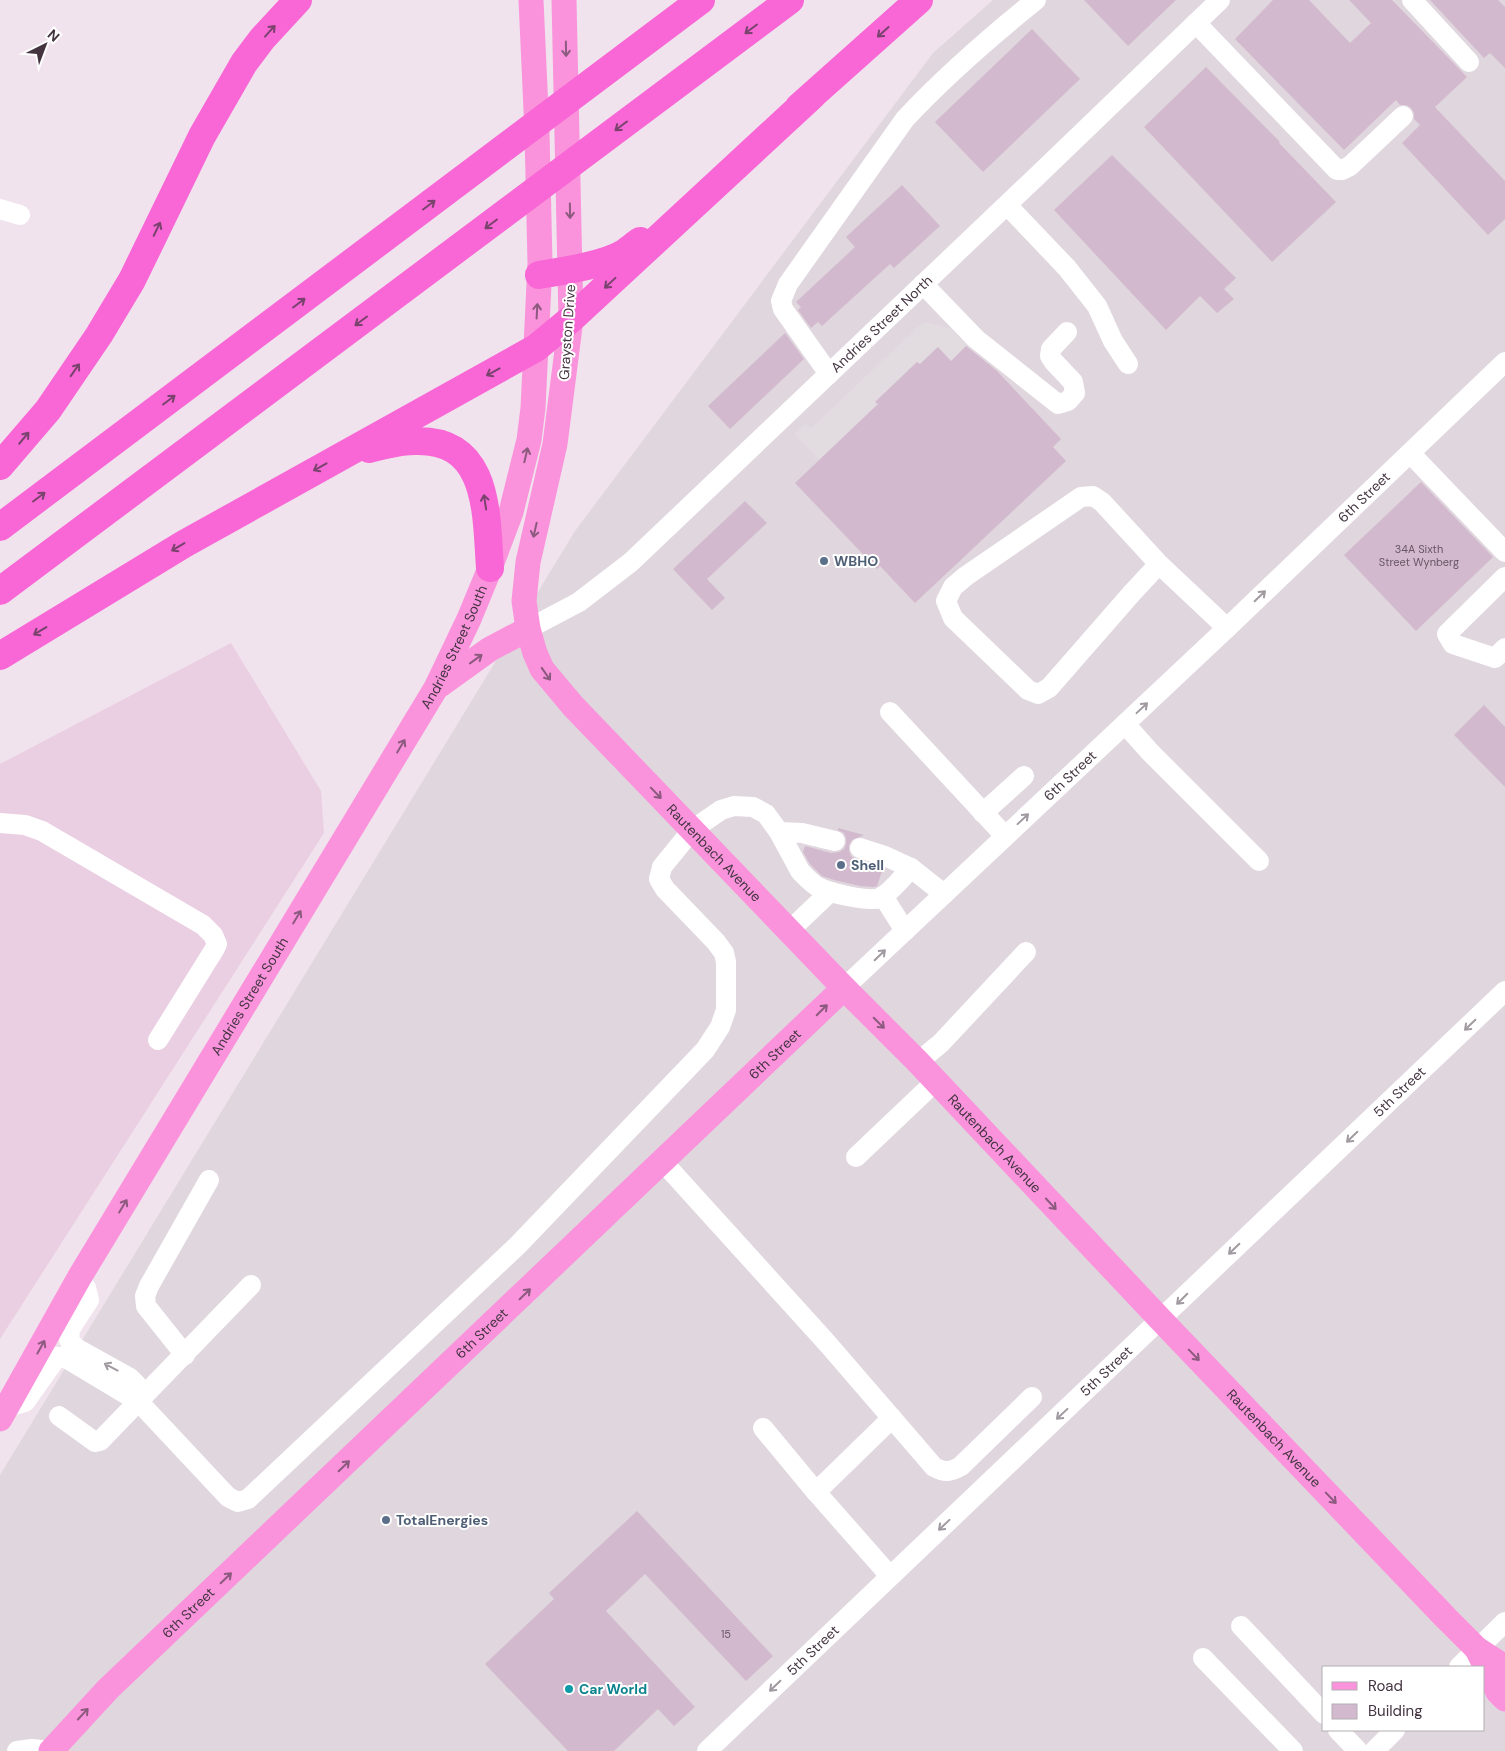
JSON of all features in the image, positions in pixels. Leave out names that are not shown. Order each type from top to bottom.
[{"type":"highway","points":[[0,466],[48,410],[99,336],[132,280],[202,136],[244,63],[262,39],[298,0]]},
{"type":"highway","points":[[0,526],[701,0]]},
{"type":"highway","points":[[0,591],[790,0]]},
{"type":"highway","points":[[539,269],[570,261],[622,254],[657,229],[920,0]]},
{"type":"highway","points":[[0,656],[184,544],[536,348],[571,320],[813,94]]},
{"type":"highway","points":[[343,454],[400,442],[424,441],[439,444],[463,457],[471,466],[483,493],[490,568]]},
{"type":"main road","points":[[490,568],[511,512],[529,440],[533,408],[539,269],[537,132],[531,0]]},
{"type":"main road","name":"Grayston Drive","points":[[528,629],[524,601],[528,562],[556,444],[571,320],[564,0]]},
{"type":"main road","name":"Andries Street South","points":[[4,1413],[79,1278],[436,688],[469,619],[490,568]]},
{"type":"main road","points":[[436,688],[490,649],[528,629]]},
{"type":"main road","name":"Rautenbach Avenue","points":[[528,629],[538,661],[573,706],[844,988],[918,1062],[1161,1320],[1477,1649]]},
{"type":"main road","name":"6th Street","points":[[51,1751],[108,1688],[844,988]]},
{"type":"main road","points":[[1477,1649],[1505,1667]]},
{"type":"main road","points":[[1477,1649],[1498,1692],[1505,1699]]},
{"type":"street","points":[[829,374],[784,309],[781,300],[788,284],[905,119],[925,97],[999,30],[1036,0]]},
{"type":"street","name":"Andries Street North","points":[[528,629],[579,602],[631,562],[1220,0]]},
{"type":"street","points":[[1412,0],[1469,62]]},
{"type":"street","points":[[1196,23],[1337,170],[1350,166],[1403,116]]},
{"type":"street","points":[[1007,205],[1068,268],[1097,306],[1113,341],[1128,364]]},
{"type":"street","points":[[0,209],[20,215]]},
{"type":"street","points":[[923,284],[976,339],[1058,404],[1068,401],[1075,393],[1073,382],[1050,356],[1050,349],[1067,332]]},
{"type":"street","name":"6th Street","points":[[844,988],[1227,628],[1505,362]]},
{"type":"street","points":[[1410,453],[1505,552]]},
{"type":"street","points":[[1160,564],[1132,593],[1049,688],[1038,694],[1028,690],[953,618],[946,601],[953,587],[966,576],[1081,497],[1093,496],[1102,502],[1160,564],[1227,628]]},
{"type":"street","points":[[1505,577],[1447,634],[1453,644],[1495,658],[1505,648]]},
{"type":"street","points":[[890,712],[1005,836]]},
{"type":"street","points":[[1125,724],[1150,752],[1259,861]]},
{"type":"street","points":[[983,813],[1024,776]]},
{"type":"street","points":[[4,1413],[25,1402],[57,1357],[64,1357],[139,1402],[228,1497],[238,1502],[248,1499],[517,1246],[705,1050],[720,1027],[726,1010],[726,962],[724,953],[716,942],[665,889],[659,880],[662,867],[692,830],[721,810],[734,806],[744,806],[760,810],[766,814],[780,832],[799,870],[819,888],[830,892],[872,899],[883,896],[911,868]]},
{"type":"street","points":[[0,822],[25,825],[42,831],[203,925],[213,935],[217,944],[158,1040]]},
{"type":"street","points":[[780,832],[802,833],[835,841]]},
{"type":"street","points":[[860,848],[885,856],[911,868],[944,894]]},
{"type":"street","points":[[789,931],[830,892]]},
{"type":"street","points":[[883,896],[905,931]]},
{"type":"street","points":[[918,1062],[941,1043],[1026,952]]},
{"type":"street","name":"5th Street","points":[[707,1751],[1505,991]]},
{"type":"street","points":[[856,1157],[936,1081]]},
{"type":"street","points":[[663,1162],[934,1467],[941,1471],[951,1471],[961,1466],[1032,1397]]},
{"type":"street","points":[[184,1354],[146,1306],[145,1296],[148,1286],[209,1180]]},
{"type":"street","points":[[79,1278],[86,1288],[88,1300],[70,1329],[69,1340],[76,1348],[130,1378],[136,1385],[139,1402]]},
{"type":"street","points":[[59,1416],[95,1442],[100,1441],[251,1285]]},
{"type":"street","points":[[816,1492],[892,1418]]},
{"type":"street","points":[[763,1428],[890,1576]]},
{"type":"street","points":[[1460,1666],[1505,1622]]},
{"type":"street","points":[[1241,1626],[1322,1712]]},
{"type":"street","points":[[1203,1658],[1293,1751]]},
{"type":"street","points":[[1339,1731],[1358,1751]]},
{"type":"street","points":[[1374,1751],[1395,1731]]},
{"type":"street","points":[[18,1751],[32,1749],[51,1751]]},
{"type":"shaded area","points":[[993,0],[1505,0],[1505,1751],[0,1751],[0,1475],[575,531],[933,53]]},
{"type":"shaded area","points":[[927,322],[951,329],[967,345],[951,361],[937,347],[920,364],[917,362],[876,401],[878,404],[819,460],[794,434],[806,423],[811,428],[922,323]]},
{"type":"shaded area","points":[[231,643],[321,791],[324,833],[0,1339],[0,764]]},
{"type":"building","points":[[1084,0],[1176,0],[1128,46]]},
{"type":"building","points":[[1273,0],[1309,0],[1350,43],[1371,23],[1349,0],[1392,0],[1467,77],[1435,107],[1505,181],[1505,219],[1488,235],[1402,143],[1420,125],[1414,119],[1414,113],[1411,108],[1406,105],[1400,105],[1396,100],[1344,150],[1235,39]]},
{"type":"building","points":[[1430,0],[1498,0],[1505,7],[1505,68],[1490,53],[1484,58]]},
{"type":"building","points":[[1032,29],[1080,79],[983,172],[935,122]]},
{"type":"building","points":[[1206,67],[1336,202],[1272,262],[1144,127]]},
{"type":"building","points":[[1112,155],[1236,278],[1224,289],[1234,299],[1217,313],[1200,296],[1166,330],[1054,210]]},
{"type":"building","points":[[902,185],[940,226],[894,268],[890,264],[822,326],[818,322],[811,328],[798,310],[801,307],[796,302],[855,247],[846,237]]},
{"type":"building","points":[[785,333],[804,359],[730,429],[708,406]]},
{"type":"building","points":[[966,346],[997,371],[1061,439],[1053,447],[1066,461],[915,603],[880,566],[877,569],[795,483],[878,404],[875,402],[917,362],[920,364],[938,347],[951,361]]},
{"type":"building","points":[[1421,482],[1493,557],[1416,631],[1344,555]]},
{"type":"building","points":[[745,501],[767,523],[707,579],[725,598],[712,610],[673,569]]},
{"type":"building","points":[[1484,705],[1505,727],[1505,787],[1454,735]]},
{"type":"building","points":[[838,828],[864,835],[852,840],[849,845],[849,851],[856,860],[883,868],[877,886],[860,886],[834,880],[822,876],[810,864],[803,852],[805,846],[831,853],[844,849],[846,838],[844,833],[838,830]]},
{"type":"building","points":[[637,1511],[773,1656],[746,1681],[645,1574],[606,1611],[695,1707],[674,1726],[658,1709],[614,1751],[568,1751],[485,1664],[554,1599],[549,1593]]},
{"type":"place","name":"WBHO","points":[[824,561]]},
{"type":"place","name":"Shell","points":[[841,865]]},
{"type":"place","name":"TotalEnergies","points":[[386,1520]]},
{"type":"place","name":"Car World","points":[[569,1689]]}]
